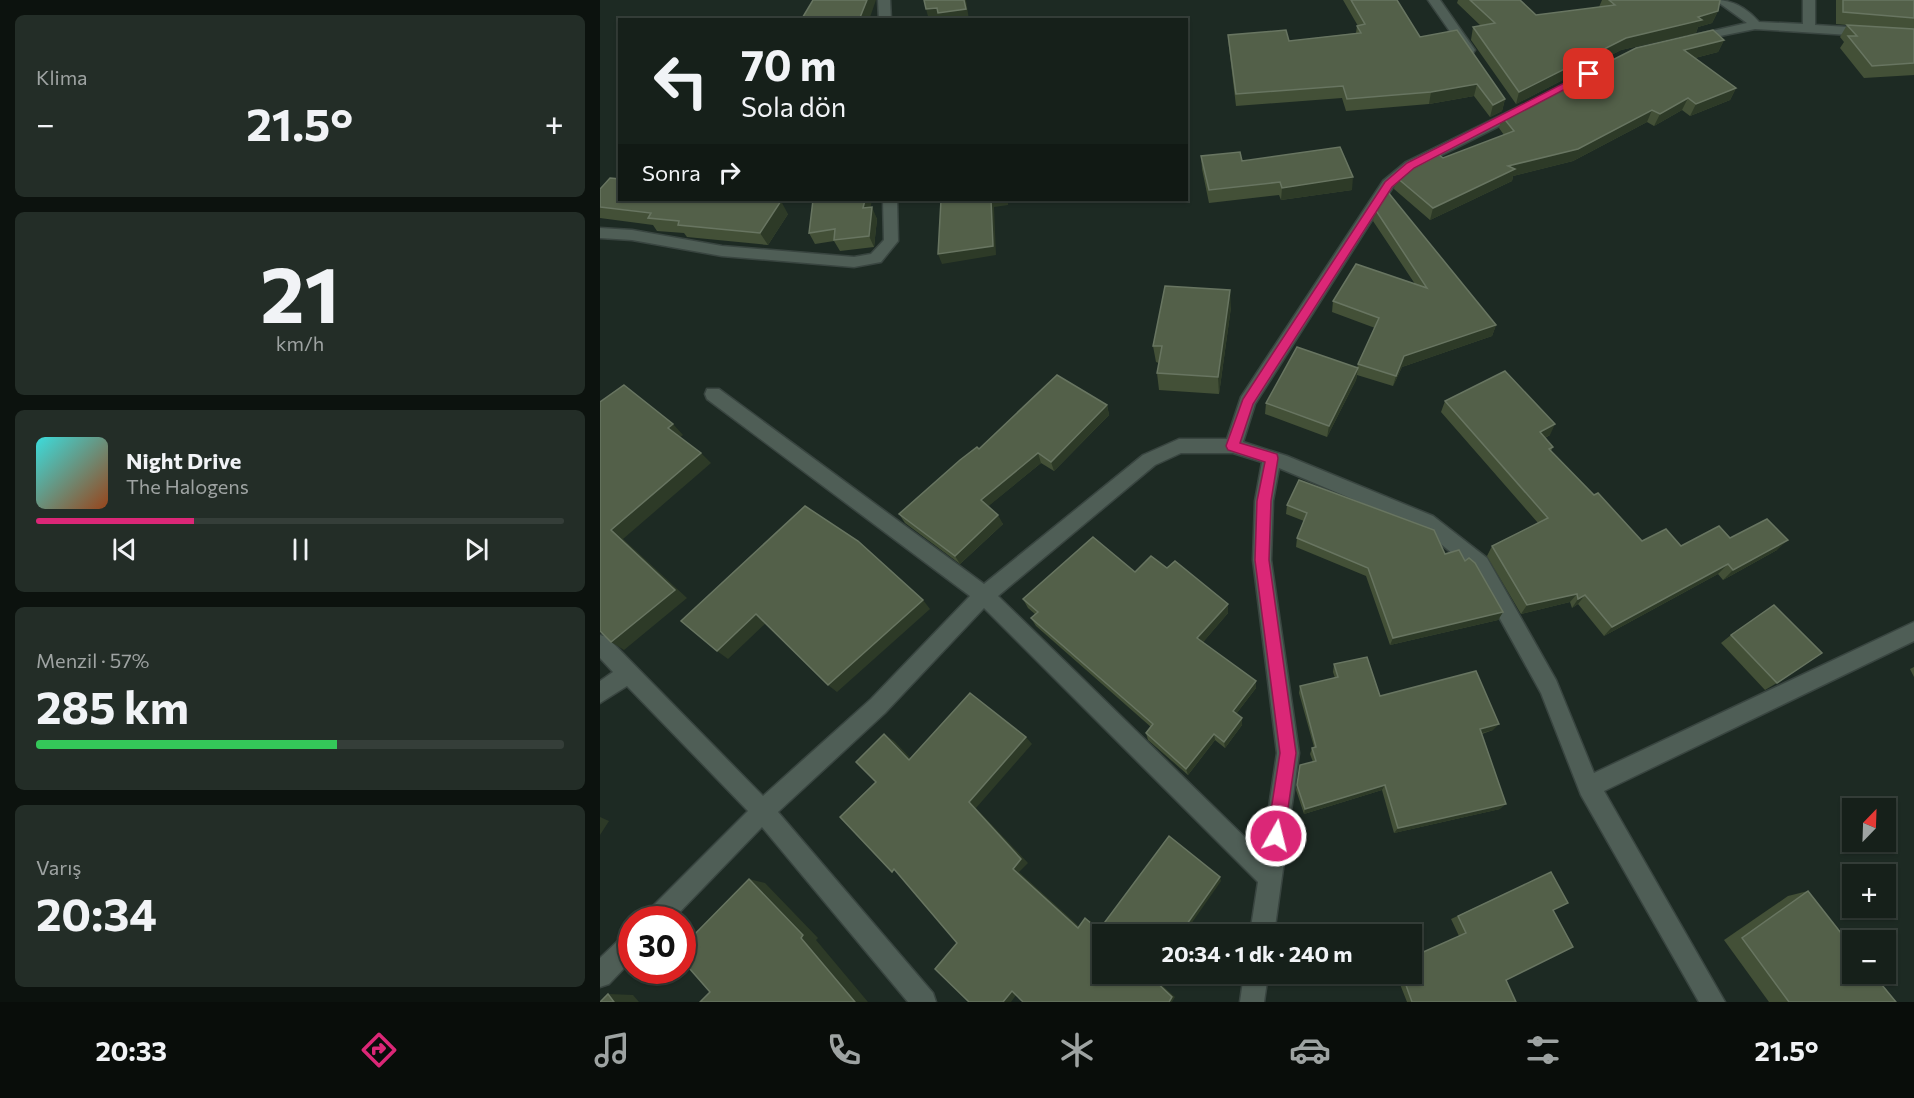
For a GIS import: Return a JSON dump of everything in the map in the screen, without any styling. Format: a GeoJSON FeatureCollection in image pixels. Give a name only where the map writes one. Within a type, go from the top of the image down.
{"type":"FeatureCollection","features":[{"type":"Feature","properties":{"kind":"street"},"geometry":{"type":"LineString","coordinates":[[884,0],[885,18]]}},
{"type":"Feature","properties":{"kind":"street"},"geometry":{"type":"LineString","coordinates":[[1434,0],[1473,57]]}},
{"type":"Feature","properties":{"kind":"street"},"geometry":{"type":"LineString","coordinates":[[1721,0],[1747,15],[1755,25]]}},
{"type":"Feature","properties":{"kind":"street"},"geometry":{"type":"LineString","coordinates":[[1809,0],[1809,29]]}},
{"type":"Feature","properties":{"kind":"street"},"geometry":{"type":"LineString","coordinates":[[1683,42],[1755,25],[1914,35]]}},
{"type":"Feature","properties":{"kind":"street"},"geometry":{"type":"LineString","coordinates":[[1233,446],[1247,402],[1388,184],[1411,165],[1510,109],[1534,103]]}},
{"type":"Feature","properties":{"kind":"street"},"geometry":{"type":"LineString","coordinates":[[600,233],[632,235],[722,251],[854,262],[876,258],[891,241],[890,201]]}},
{"type":"Feature","properties":{"kind":"street"},"geometry":{"type":"LineString","coordinates":[[713,394],[984,595],[1270,878]]}},
{"type":"Feature","properties":{"kind":"street"},"geometry":{"type":"LineString","coordinates":[[669,906],[763,811],[879,706],[984,595],[1149,460],[1179,446],[1233,446],[1272,458],[1427,522],[1480,564],[1549,687],[1589,787],[1713,1002]]}},
{"type":"Feature","properties":{"kind":"street"},"geometry":{"type":"LineString","coordinates":[[1263,924],[1288,753],[1262,560],[1264,501],[1272,458]]}},
{"type":"Feature","properties":{"kind":"street"},"geometry":{"type":"LineString","coordinates":[[1589,787],[1914,631]]}},
{"type":"Feature","properties":{"kind":"street"},"geometry":{"type":"LineString","coordinates":[[600,644],[763,811],[924,1002]]}},
{"type":"Feature","properties":{"kind":"street"},"geometry":{"type":"LineString","coordinates":[[600,693],[628,673]]}},
{"type":"Feature","properties":{"kind":"street"},"geometry":{"type":"LineString","coordinates":[[600,975],[618,957]]}},
{"type":"Feature","properties":{"kind":"street"},"geometry":{"type":"LineString","coordinates":[[1252,1002],[1255,984]]}},
{"type":"Feature","properties":{"kind":"building"},"geometry":{"type":"Polygon","coordinates":[[[813,0],[867,0],[860,18],[802,18],[813,0]]]}},
{"type":"Feature","properties":{"kind":"building"},"geometry":{"type":"Polygon","coordinates":[[[924,0],[964,0],[966,9],[938,13],[937,8],[926,9],[924,0]]]}},
{"type":"Feature","properties":{"kind":"building"},"geometry":{"type":"Polygon","coordinates":[[[1351,0],[1397,0],[1420,37],[1457,30],[1505,99],[1493,105],[1477,84],[1431,92],[1347,99],[1343,86],[1236,94],[1228,35],[1286,30],[1289,41],[1361,33],[1357,26],[1365,24],[1351,0]]]}},
{"type":"Feature","properties":{"kind":"building"},"geometry":{"type":"Polygon","coordinates":[[[1470,0],[1520,0],[1536,15],[1615,5],[1609,0],[1720,0],[1718,11],[1698,17],[1702,20],[1626,38],[1519,92],[1473,27],[1495,23],[1470,0]]]}},
{"type":"Feature","properties":{"kind":"building"},"geometry":{"type":"Polygon","coordinates":[[[1843,0],[1914,0],[1914,18],[1843,12],[1843,0]]]}},
{"type":"Feature","properties":{"kind":"building"},"geometry":{"type":"Polygon","coordinates":[[[1847,25],[1914,29],[1914,63],[1872,66],[1848,36],[1857,36],[1847,25]]]}},
{"type":"Feature","properties":{"kind":"building"},"geometry":{"type":"Polygon","coordinates":[[[1713,30],[1724,40],[1684,50],[1736,88],[1696,104],[1688,98],[1660,114],[1652,110],[1578,149],[1508,166],[1515,169],[1433,208],[1396,177],[1439,155],[1443,158],[1514,131],[1502,116],[1636,48],[1713,30]]]}},
{"type":"Feature","properties":{"kind":"building"},"geometry":{"type":"Polygon","coordinates":[[[1340,147],[1353,177],[1282,188],[1280,182],[1209,190],[1201,156],[1240,152],[1242,161],[1340,147]]]}},
{"type":"Feature","properties":{"kind":"building"},"geometry":{"type":"Polygon","coordinates":[[[610,178],[618,179],[618,201],[781,201],[760,233],[678,225],[679,221],[648,218],[651,213],[600,207],[600,189],[610,178]]]}},
{"type":"Feature","properties":{"kind":"building"},"geometry":{"type":"Polygon","coordinates":[[[1387,191],[1496,325],[1404,356],[1396,376],[1358,364],[1379,318],[1333,301],[1356,264],[1427,288],[1375,209],[1387,191]]]}},
{"type":"Feature","properties":{"kind":"building"},"geometry":{"type":"Polygon","coordinates":[[[813,201],[865,201],[863,208],[872,207],[869,236],[834,240],[835,229],[809,233],[813,201]]]}},
{"type":"Feature","properties":{"kind":"building"},"geometry":{"type":"Polygon","coordinates":[[[941,201],[991,201],[993,246],[938,254],[941,201]]]}},
{"type":"Feature","properties":{"kind":"building"},"geometry":{"type":"Polygon","coordinates":[[[1165,286],[1230,290],[1218,377],[1157,373],[1162,346],[1153,346],[1165,286]]]}},
{"type":"Feature","properties":{"kind":"building"},"geometry":{"type":"Polygon","coordinates":[[[1297,347],[1358,368],[1329,426],[1266,403],[1297,347]]]}},
{"type":"Feature","properties":{"kind":"building"},"geometry":{"type":"Polygon","coordinates":[[[1505,371],[1555,424],[1540,432],[1553,447],[1549,449],[1594,495],[1598,493],[1642,541],[1666,529],[1681,546],[1719,526],[1730,538],[1767,519],[1788,540],[1733,570],[1728,564],[1612,627],[1585,595],[1578,599],[1577,594],[1527,605],[1492,546],[1548,518],[1445,401],[1505,371]]]}},
{"type":"Feature","properties":{"kind":"building"},"geometry":{"type":"Polygon","coordinates":[[[1057,375],[1107,405],[1051,462],[1038,453],[981,500],[998,515],[955,556],[899,514],[960,460],[977,447],[979,449],[1057,375]]]}},
{"type":"Feature","properties":{"kind":"building"},"geometry":{"type":"Polygon","coordinates":[[[624,385],[673,424],[668,428],[701,453],[611,530],[675,590],[611,642],[600,631],[600,402],[624,385]]]}},
{"type":"Feature","properties":{"kind":"building"},"geometry":{"type":"Polygon","coordinates":[[[1299,480],[1434,530],[1445,554],[1459,550],[1465,561],[1469,558],[1475,563],[1503,612],[1393,638],[1368,568],[1297,538],[1307,513],[1287,505],[1299,480]]]}},
{"type":"Feature","properties":{"kind":"building"},"geometry":{"type":"Polygon","coordinates":[[[805,506],[858,541],[923,600],[828,685],[756,614],[717,651],[681,621],[805,506]]]}},
{"type":"Feature","properties":{"kind":"building"},"geometry":{"type":"Polygon","coordinates":[[[1093,537],[1135,572],[1151,556],[1167,568],[1175,561],[1228,604],[1197,638],[1256,681],[1233,711],[1242,718],[1224,742],[1214,734],[1186,769],[1146,733],[1153,724],[1031,618],[1038,612],[1023,599],[1093,537]]]}},
{"type":"Feature","properties":{"kind":"building"},"geometry":{"type":"Polygon","coordinates":[[[1774,605],[1822,653],[1777,683],[1731,635],[1774,605]]]}},
{"type":"Feature","properties":{"kind":"building"},"geometry":{"type":"Polygon","coordinates":[[[1367,657],[1380,696],[1476,671],[1499,724],[1480,729],[1506,804],[1398,828],[1385,785],[1305,809],[1297,785],[1300,765],[1316,761],[1312,748],[1316,747],[1300,686],[1338,677],[1334,664],[1367,657]]]}},
{"type":"Feature","properties":{"kind":"building"},"geometry":{"type":"Polygon","coordinates":[[[970,693],[1026,737],[969,802],[1021,859],[1013,869],[1078,928],[1085,918],[1092,924],[1092,984],[1158,984],[1172,997],[1169,1002],[1023,1002],[1012,991],[1003,1002],[969,1002],[935,969],[957,943],[894,869],[892,872],[840,817],[876,782],[856,762],[884,734],[909,760],[970,693]]]}},
{"type":"Feature","properties":{"kind":"building"},"geometry":{"type":"Polygon","coordinates":[[[1169,836],[1220,877],[1187,924],[1103,924],[1169,836]]]}},
{"type":"Feature","properties":{"kind":"building"},"geometry":{"type":"Polygon","coordinates":[[[1551,872],[1568,903],[1553,910],[1573,947],[1506,980],[1516,1002],[1412,1002],[1406,984],[1422,984],[1422,953],[1466,933],[1458,916],[1551,872]]]}},
{"type":"Feature","properties":{"kind":"building"},"geometry":{"type":"Polygon","coordinates":[[[749,879],[803,935],[801,938],[855,1002],[700,1002],[710,992],[696,976],[696,933],[749,879]]]}},
{"type":"Feature","properties":{"kind":"building"},"geometry":{"type":"Polygon","coordinates":[[[1808,891],[1842,934],[1842,984],[1881,984],[1896,1002],[1789,1002],[1742,938],[1808,891]]]}},
{"type":"Feature","properties":{"kind":"building"},"geometry":{"type":"Polygon","coordinates":[[[608,994],[614,1002],[600,1002],[608,994]]]}},
{"type":"Feature","properties":{"kind":"route"},"geometry":{"type":"LineString","coordinates":[[1276,836],[1288,753],[1262,560],[1264,501],[1272,458],[1233,446],[1247,402],[1388,184],[1411,165],[1589,74]]}}]}
